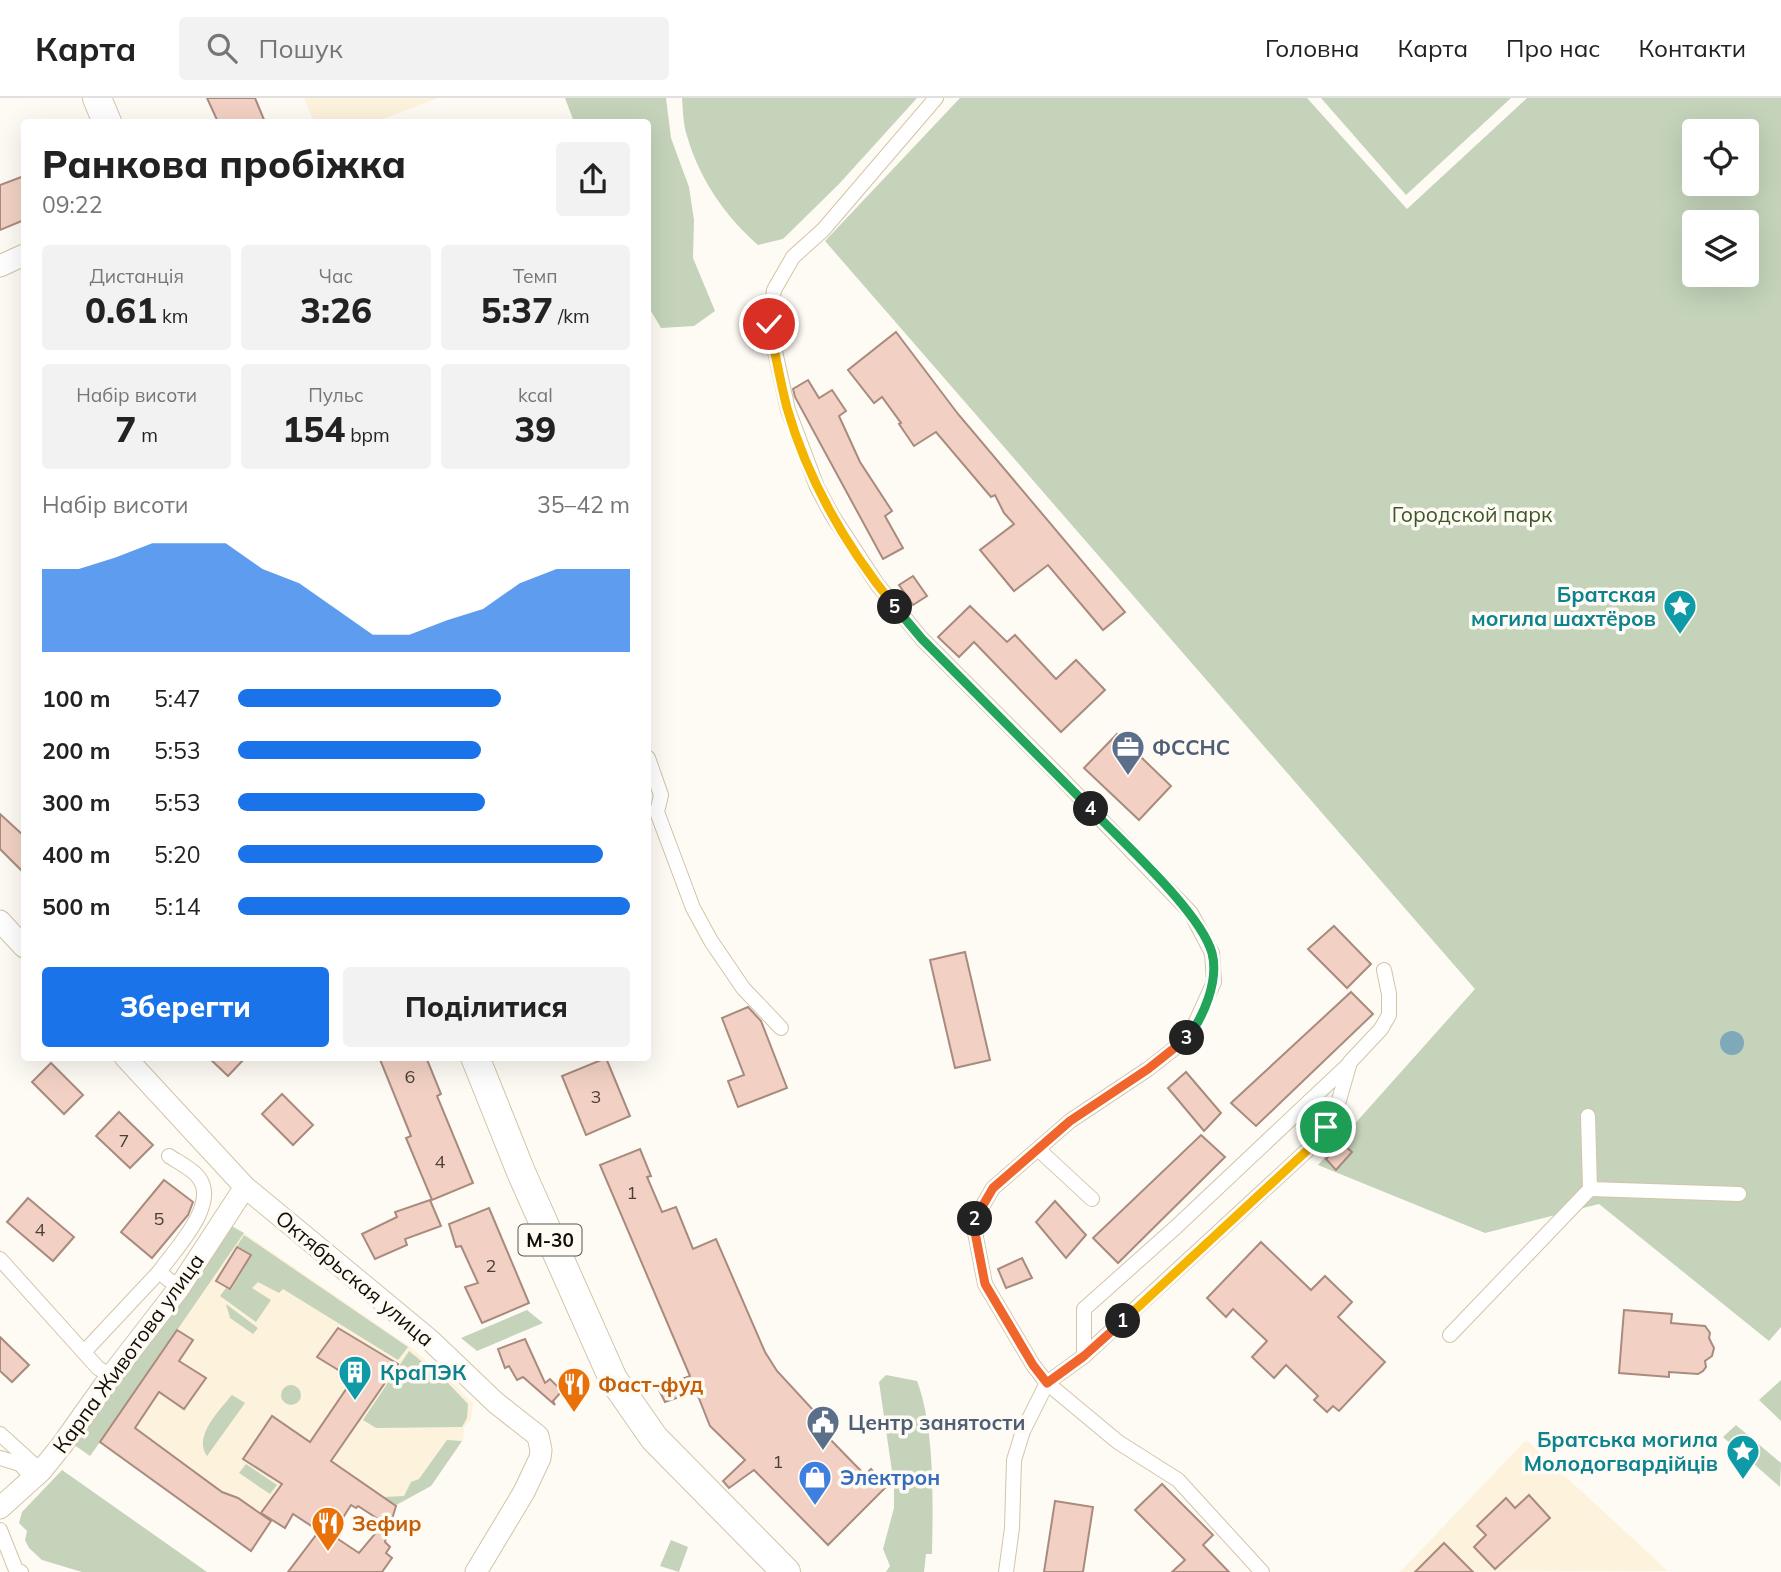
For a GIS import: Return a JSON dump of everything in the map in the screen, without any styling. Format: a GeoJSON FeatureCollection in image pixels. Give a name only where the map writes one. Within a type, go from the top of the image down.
{"type":"FeatureCollection","features":[{"type":"Feature","properties":{"kind":"highway"},"geometry":{"type":"LineString","coordinates":[[97,98],[106,119]]}},
{"type":"Feature","properties":{"kind":"highway","name":"М-30"},"geometry":{"type":"LineString","coordinates":[[477,1061],[521,1172],[613,1379],[639,1417],[685,1471],[786,1572]]}},
{"type":"Feature","properties":{"kind":"main road"},"geometry":{"type":"LineString","coordinates":[[0,266],[21,256]]}},
{"type":"Feature","properties":{"kind":"main road"},"geometry":{"type":"LineString","coordinates":[[0,921],[21,944]]}},
{"type":"Feature","properties":{"kind":"main road","name":"Октябрьская улица"},"geometry":{"type":"LineString","coordinates":[[129,1061],[245,1187],[430,1340],[496,1403],[538,1436],[540,1458],[524,1492],[476,1572]]}},
{"type":"Feature","properties":{"kind":"main road","name":"Карпа Животова улица"},"geometry":{"type":"LineString","coordinates":[[0,1508],[37,1475],[179,1287],[245,1187]]}},
{"type":"Feature","properties":{"kind":"street"},"geometry":{"type":"LineString","coordinates":[[936,98],[823,230],[793,257],[774,290],[769,324],[788,410],[817,486],[832,515],[877,584],[922,639],[1061,778],[1191,914],[1212,953],[1214,982],[1189,1037],[1148,1069],[1070,1121],[993,1188],[973,1222],[985,1284],[1033,1365],[1047,1383],[1118,1442],[1178,1480],[1262,1572]]}},
{"type":"Feature","properties":{"kind":"street"},"geometry":{"type":"LineString","coordinates":[[651,767],[661,795],[657,812],[693,908],[711,941],[743,988],[781,1028]]}},
{"type":"Feature","properties":{"kind":"street"},"geometry":{"type":"LineString","coordinates":[[1084,1356],[1084,1310],[1176,1227],[1350,1062],[1381,1029],[1389,1015],[1390,993],[1384,970]]}},
{"type":"Feature","properties":{"kind":"street"},"geometry":{"type":"LineString","coordinates":[[1006,1572],[1012,1528],[1014,1460],[1023,1431],[1047,1383],[1084,1356],[1314,1144],[1335,1114],[1350,1062]]}},
{"type":"Feature","properties":{"kind":"street"},"geometry":{"type":"LineString","coordinates":[[1450,1335],[1590,1189],[1588,1116]]}},
{"type":"Feature","properties":{"kind":"street"},"geometry":{"type":"LineString","coordinates":[[1039,1150],[1092,1199]]}},
{"type":"Feature","properties":{"kind":"street"},"geometry":{"type":"LineString","coordinates":[[85,1351],[159,1272],[203,1210],[206,1192],[199,1177],[169,1156]]}},
{"type":"Feature","properties":{"kind":"street"},"geometry":{"type":"LineString","coordinates":[[1590,1189],[1739,1194]]}},
{"type":"Feature","properties":{"kind":"street"},"geometry":{"type":"LineString","coordinates":[[0,1259],[98,1368],[111,1376]]}},
{"type":"Feature","properties":{"kind":"street"},"geometry":{"type":"LineString","coordinates":[[159,1272],[179,1287]]}},
{"type":"Feature","properties":{"kind":"street"},"geometry":{"type":"LineString","coordinates":[[0,1433],[37,1475]]}},
{"type":"Feature","properties":{"kind":"street"},"geometry":{"type":"LineString","coordinates":[[0,1458],[20,1464],[37,1475]]}},
{"type":"Feature","properties":{"kind":"street"},"geometry":{"type":"LineString","coordinates":[[0,1530],[18,1571]]}},
{"type":"Feature","properties":{"kind":"shaded area"},"geometry":{"type":"Polygon","coordinates":[[[304,98],[438,98],[383,119],[313,119],[304,98]]]}},
{"type":"Feature","properties":{"kind":"shaded area"},"geometry":{"type":"Polygon","coordinates":[[[244,1233],[409,1346],[473,1403],[471,1419],[464,1428],[463,1440],[431,1486],[396,1506],[330,1462],[285,1528],[271,1521],[251,1551],[100,1442],[244,1233]]]}},
{"type":"Feature","properties":{"kind":"shaded area"},"geometry":{"type":"Polygon","coordinates":[[[1526,1440],[1668,1571],[1400,1572],[1526,1440]]]}},
{"type":"Feature","properties":{"kind":"green space"},"geometry":{"type":"Polygon","coordinates":[[[565,98],[666,98],[671,138],[689,187],[694,220],[693,258],[715,311],[694,326],[661,328],[651,311],[651,119],[573,119],[565,98]]]}},
{"type":"Feature","properties":{"kind":"green space"},"geometry":{"type":"Polygon","coordinates":[[[682,98],[917,98],[839,184],[783,239],[758,245],[724,209],[706,182],[687,136],[682,98]]]}},
{"type":"Feature","properties":{"kind":"green space","name":"Городской парк"},"geometry":{"type":"Polygon","coordinates":[[[960,98],[1307,98],[1407,209],[1527,98],[1781,98],[1781,1327],[1769,1341],[1599,1204],[1485,1233],[1318,1165],[1475,989],[825,241],[960,98]]]}},
{"type":"Feature","properties":{"kind":"green space"},"geometry":{"type":"Polygon","coordinates":[[[1321,98],[1511,98],[1406,195],[1321,98]]]}},
{"type":"Feature","properties":{"kind":"green space"},"geometry":{"type":"Polygon","coordinates":[[[230,1225],[244,1233],[90,1456],[73,1444],[230,1225]]]}},
{"type":"Feature","properties":{"kind":"green space"},"geometry":{"type":"Polygon","coordinates":[[[244,1235],[408,1347],[398,1360],[283,1289],[279,1293],[258,1282],[252,1288],[271,1300],[256,1322],[220,1296],[226,1288],[231,1290],[252,1255],[237,1246],[244,1235]]]}},
{"type":"Feature","properties":{"kind":"green space"},"geometry":{"type":"Polygon","coordinates":[[[226,1304],[258,1328],[253,1334],[230,1318],[226,1304]]]}},
{"type":"Feature","properties":{"kind":"green space"},"geometry":{"type":"Polygon","coordinates":[[[527,1310],[543,1323],[477,1351],[461,1338],[527,1310]]]}},
{"type":"Feature","properties":{"kind":"green space"},"geometry":{"type":"Polygon","coordinates":[[[409,1351],[448,1383],[468,1404],[467,1418],[462,1427],[376,1428],[363,1420],[409,1351]]]}},
{"type":"Feature","properties":{"kind":"green space"},"geometry":{"type":"Polygon","coordinates":[[[886,1375],[917,1381],[923,1400],[930,1443],[933,1512],[932,1554],[926,1554],[924,1572],[886,1572],[890,1566],[883,1549],[894,1508],[894,1485],[879,1382],[886,1375]]]}},
{"type":"Feature","properties":{"kind":"green space"},"geometry":{"type":"Polygon","coordinates":[[[1781,1380],[1781,1421],[1759,1400],[1781,1380]]]}},
{"type":"Feature","properties":{"kind":"green space"},"geometry":{"type":"Polygon","coordinates":[[[291,1385],[298,1388],[301,1395],[298,1402],[291,1405],[284,1402],[281,1395],[284,1388],[291,1385]]]}},
{"type":"Feature","properties":{"kind":"green space"},"geometry":{"type":"Polygon","coordinates":[[[232,1395],[245,1403],[207,1456],[203,1440],[205,1432],[232,1395]]]}},
{"type":"Feature","properties":{"kind":"green space"},"geometry":{"type":"Polygon","coordinates":[[[1736,1425],[1781,1463],[1780,1487],[1723,1437],[1736,1425]]]}},
{"type":"Feature","properties":{"kind":"green space"},"geometry":{"type":"Polygon","coordinates":[[[447,1440],[462,1441],[431,1486],[396,1505],[384,1497],[404,1496],[411,1482],[419,1479],[447,1440]]]}},
{"type":"Feature","properties":{"kind":"green space"},"geometry":{"type":"Polygon","coordinates":[[[246,1464],[277,1485],[270,1494],[239,1473],[246,1464]]]}},
{"type":"Feature","properties":{"kind":"green space"},"geometry":{"type":"Polygon","coordinates":[[[62,1470],[207,1572],[82,1572],[42,1560],[29,1548],[25,1540],[27,1531],[19,1523],[22,1512],[62,1470]]]}},
{"type":"Feature","properties":{"kind":"green space"},"geometry":{"type":"Polygon","coordinates":[[[671,1540],[688,1547],[679,1572],[660,1566],[671,1540]]]}},
{"type":"Feature","properties":{"kind":"water"},"geometry":{"type":"Polygon","coordinates":[[[1732,1031],[1740,1035],[1744,1043],[1740,1051],[1732,1055],[1724,1051],[1720,1043],[1724,1035],[1732,1031]]]}},
{"type":"Feature","properties":{"kind":"building"},"geometry":{"type":"Polygon","coordinates":[[[207,98],[255,98],[264,119],[217,119],[207,98]]]}},
{"type":"Feature","properties":{"kind":"building"},"geometry":{"type":"Polygon","coordinates":[[[21,177],[21,221],[0,230],[0,185],[21,177]]]}},
{"type":"Feature","properties":{"kind":"building"},"geometry":{"type":"Polygon","coordinates":[[[896,332],[958,414],[1125,612],[1103,630],[1048,565],[1014,591],[980,550],[1014,524],[1004,513],[995,495],[991,497],[936,432],[914,446],[882,397],[874,403],[848,370],[896,332]]]}},
{"type":"Feature","properties":{"kind":"building"},"geometry":{"type":"Polygon","coordinates":[[[808,380],[819,398],[832,390],[846,411],[839,416],[860,462],[892,511],[885,516],[903,548],[883,559],[795,397],[793,389],[808,380]]]}},
{"type":"Feature","properties":{"kind":"building"},"geometry":{"type":"Polygon","coordinates":[[[913,576],[927,596],[913,605],[899,585],[913,576]]]}},
{"type":"Feature","properties":{"kind":"building"},"geometry":{"type":"Polygon","coordinates":[[[970,606],[1007,642],[1015,635],[1056,679],[1076,660],[1105,690],[1061,732],[974,642],[959,657],[938,637],[970,606]]]}},
{"type":"Feature","properties":{"kind":"building","name":"ФССНС"},"geometry":{"type":"Polygon","coordinates":[[[1117,734],[1171,786],[1139,820],[1084,768],[1117,734]]]}},
{"type":"Feature","properties":{"kind":"building"},"geometry":{"type":"Polygon","coordinates":[[[0,814],[21,833],[21,870],[0,849],[0,814]]]}},
{"type":"Feature","properties":{"kind":"building"},"geometry":{"type":"Polygon","coordinates":[[[1334,926],[1371,964],[1347,988],[1308,949],[1334,926]]]}},
{"type":"Feature","properties":{"kind":"building"},"geometry":{"type":"Polygon","coordinates":[[[965,952],[990,1060],[955,1068],[930,960],[965,952]]]}},
{"type":"Feature","properties":{"kind":"building"},"geometry":{"type":"Polygon","coordinates":[[[1351,992],[1373,1014],[1256,1126],[1231,1103],[1351,992]]]}},
{"type":"Feature","properties":{"kind":"building"},"geometry":{"type":"Polygon","coordinates":[[[748,1007],[761,1021],[787,1088],[738,1107],[728,1081],[744,1075],[722,1018],[748,1007]]]}},
{"type":"Feature","properties":{"kind":"building"},"geometry":{"type":"Polygon","coordinates":[[[212,1061],[242,1061],[228,1076],[212,1061]]]}},
{"type":"Feature","properties":{"kind":"building"},"geometry":{"type":"Polygon","coordinates":[[[381,1061],[428,1061],[441,1094],[437,1096],[473,1183],[432,1200],[406,1138],[411,1136],[381,1061]]]}},
{"type":"Feature","properties":{"kind":"building"},"geometry":{"type":"Polygon","coordinates":[[[599,1061],[607,1061],[630,1116],[586,1135],[562,1076],[599,1061]]]}},
{"type":"Feature","properties":{"kind":"building"},"geometry":{"type":"Polygon","coordinates":[[[51,1063],[83,1095],[64,1114],[32,1082],[51,1063]]]}},
{"type":"Feature","properties":{"kind":"building"},"geometry":{"type":"Polygon","coordinates":[[[1186,1072],[1221,1113],[1204,1131],[1168,1088],[1186,1072]]]}},
{"type":"Feature","properties":{"kind":"building"},"geometry":{"type":"Polygon","coordinates":[[[282,1094],[313,1125],[293,1145],[262,1114],[282,1094]]]}},
{"type":"Feature","properties":{"kind":"building"},"geometry":{"type":"Polygon","coordinates":[[[119,1112],[153,1145],[130,1168],[96,1136],[119,1112]]]}},
{"type":"Feature","properties":{"kind":"building"},"geometry":{"type":"Polygon","coordinates":[[[1201,1135],[1225,1157],[1118,1263],[1093,1238],[1201,1135]]]}},
{"type":"Feature","properties":{"kind":"building"},"geometry":{"type":"Polygon","coordinates":[[[1340,1142],[1352,1152],[1336,1170],[1326,1159],[1340,1142]]]}},
{"type":"Feature","properties":{"kind":"building"},"geometry":{"type":"Polygon","coordinates":[[[640,1149],[651,1176],[647,1177],[662,1212],[676,1207],[693,1249],[716,1239],[765,1352],[777,1371],[826,1424],[821,1430],[865,1475],[871,1469],[887,1486],[828,1545],[754,1470],[729,1488],[723,1481],[745,1460],[710,1426],[696,1391],[665,1402],[658,1388],[690,1376],[600,1165],[640,1149]]]}},
{"type":"Feature","properties":{"kind":"building"},"geometry":{"type":"Polygon","coordinates":[[[164,1180],[193,1202],[188,1215],[152,1258],[121,1232],[164,1180]]]}},
{"type":"Feature","properties":{"kind":"building"},"geometry":{"type":"Polygon","coordinates":[[[28,1198],[74,1237],[53,1261],[7,1222],[28,1198]]]}},
{"type":"Feature","properties":{"kind":"building"},"geometry":{"type":"Polygon","coordinates":[[[430,1200],[441,1226],[405,1239],[407,1245],[375,1259],[362,1234],[397,1217],[395,1212],[430,1200]]]}},
{"type":"Feature","properties":{"kind":"building"},"geometry":{"type":"Polygon","coordinates":[[[1055,1201],[1086,1235],[1066,1258],[1036,1222],[1055,1201]]]}},
{"type":"Feature","properties":{"kind":"building"},"geometry":{"type":"Polygon","coordinates":[[[489,1208],[529,1303],[482,1323],[465,1287],[478,1283],[461,1246],[456,1247],[449,1224],[489,1208]]]}},
{"type":"Feature","properties":{"kind":"building"},"geometry":{"type":"Polygon","coordinates":[[[1261,1242],[1311,1290],[1325,1276],[1352,1302],[1338,1317],[1385,1362],[1339,1411],[1333,1406],[1327,1412],[1314,1400],[1318,1396],[1286,1365],[1274,1378],[1252,1357],[1267,1341],[1233,1309],[1226,1317],[1207,1298],[1261,1242]]]}},
{"type":"Feature","properties":{"kind":"building"},"geometry":{"type":"Polygon","coordinates":[[[237,1247],[251,1255],[230,1289],[216,1281],[237,1247]]]}},
{"type":"Feature","properties":{"kind":"building"},"geometry":{"type":"Polygon","coordinates":[[[1022,1258],[1032,1278],[1006,1288],[998,1269],[1022,1258]]]}},
{"type":"Feature","properties":{"kind":"building"},"geometry":{"type":"Polygon","coordinates":[[[1624,1310],[1672,1314],[1671,1323],[1705,1326],[1714,1348],[1712,1356],[1705,1361],[1706,1367],[1698,1374],[1669,1372],[1669,1377],[1619,1373],[1624,1310]]]}},
{"type":"Feature","properties":{"kind":"building"},"geometry":{"type":"Polygon","coordinates":[[[338,1328],[398,1364],[331,1461],[396,1506],[385,1542],[390,1547],[386,1553],[392,1558],[382,1572],[288,1572],[319,1531],[293,1514],[285,1528],[261,1513],[282,1484],[243,1459],[272,1416],[310,1442],[353,1379],[317,1357],[338,1328]],[[351,1505],[332,1535],[359,1553],[384,1523],[358,1506],[356,1508],[351,1505]]]}},
{"type":"Feature","properties":{"kind":"building"},"geometry":{"type":"Polygon","coordinates":[[[177,1330],[193,1340],[179,1361],[206,1378],[184,1409],[159,1392],[135,1428],[222,1492],[238,1498],[271,1521],[251,1551],[100,1442],[177,1330]]]}},
{"type":"Feature","properties":{"kind":"building"},"geometry":{"type":"Polygon","coordinates":[[[0,1337],[29,1365],[12,1382],[0,1371],[0,1337]]]}},
{"type":"Feature","properties":{"kind":"building"},"geometry":{"type":"Polygon","coordinates":[[[525,1339],[545,1383],[550,1379],[562,1391],[553,1401],[555,1405],[523,1377],[517,1380],[509,1366],[505,1368],[498,1349],[525,1339]]]}},
{"type":"Feature","properties":{"kind":"building"},"geometry":{"type":"Polygon","coordinates":[[[1162,1484],[1213,1535],[1203,1545],[1229,1572],[1172,1572],[1185,1560],[1135,1510],[1162,1484]]]}},
{"type":"Feature","properties":{"kind":"building"},"geometry":{"type":"Polygon","coordinates":[[[1529,1495],[1550,1518],[1495,1569],[1474,1547],[1486,1535],[1477,1526],[1506,1498],[1515,1508],[1529,1495]]]}},
{"type":"Feature","properties":{"kind":"building"},"geometry":{"type":"Polygon","coordinates":[[[1055,1501],[1093,1507],[1083,1572],[1044,1572],[1055,1501]]]}},
{"type":"Feature","properties":{"kind":"building"},"geometry":{"type":"Polygon","coordinates":[[[1444,1543],[1473,1572],[1415,1572],[1444,1543]]]}},
{"type":"Feature","properties":{"kind":"place","name":"Братская могила шахтёров"},"geometry":{"type":"Point","coordinates":[1680,636]}},
{"type":"Feature","properties":{"kind":"place","name":"ФССНС"},"geometry":{"type":"Point","coordinates":[1128,777]}},
{"type":"Feature","properties":{"kind":"place","name":"КраПЭК"},"geometry":{"type":"Point","coordinates":[355,1402]}},
{"type":"Feature","properties":{"kind":"place","name":"Фаст-фуд"},"geometry":{"type":"Point","coordinates":[574,1414]}},
{"type":"Feature","properties":{"kind":"place","name":"Центр занятости"},"geometry":{"type":"Point","coordinates":[823,1452]}},
{"type":"Feature","properties":{"kind":"place","name":"Братська могила Молодогвардійців"},"geometry":{"type":"Point","coordinates":[1743,1481]}},
{"type":"Feature","properties":{"kind":"place","name":"Электрон"},"geometry":{"type":"Point","coordinates":[815,1507]}},
{"type":"Feature","properties":{"kind":"place","name":"Зефир"},"geometry":{"type":"Point","coordinates":[328,1553]}},
{"type":"Feature","properties":{"kind":"route"},"geometry":{"type":"LineString","coordinates":[[769,324],[788,410],[817,486],[832,515],[877,584],[922,639],[1061,778],[1191,914],[1212,953],[1214,982],[1189,1037],[1148,1069],[1070,1121],[993,1188],[973,1222],[985,1284],[1033,1365],[1047,1383],[1084,1356],[1314,1144],[1326,1127]]}}]}
